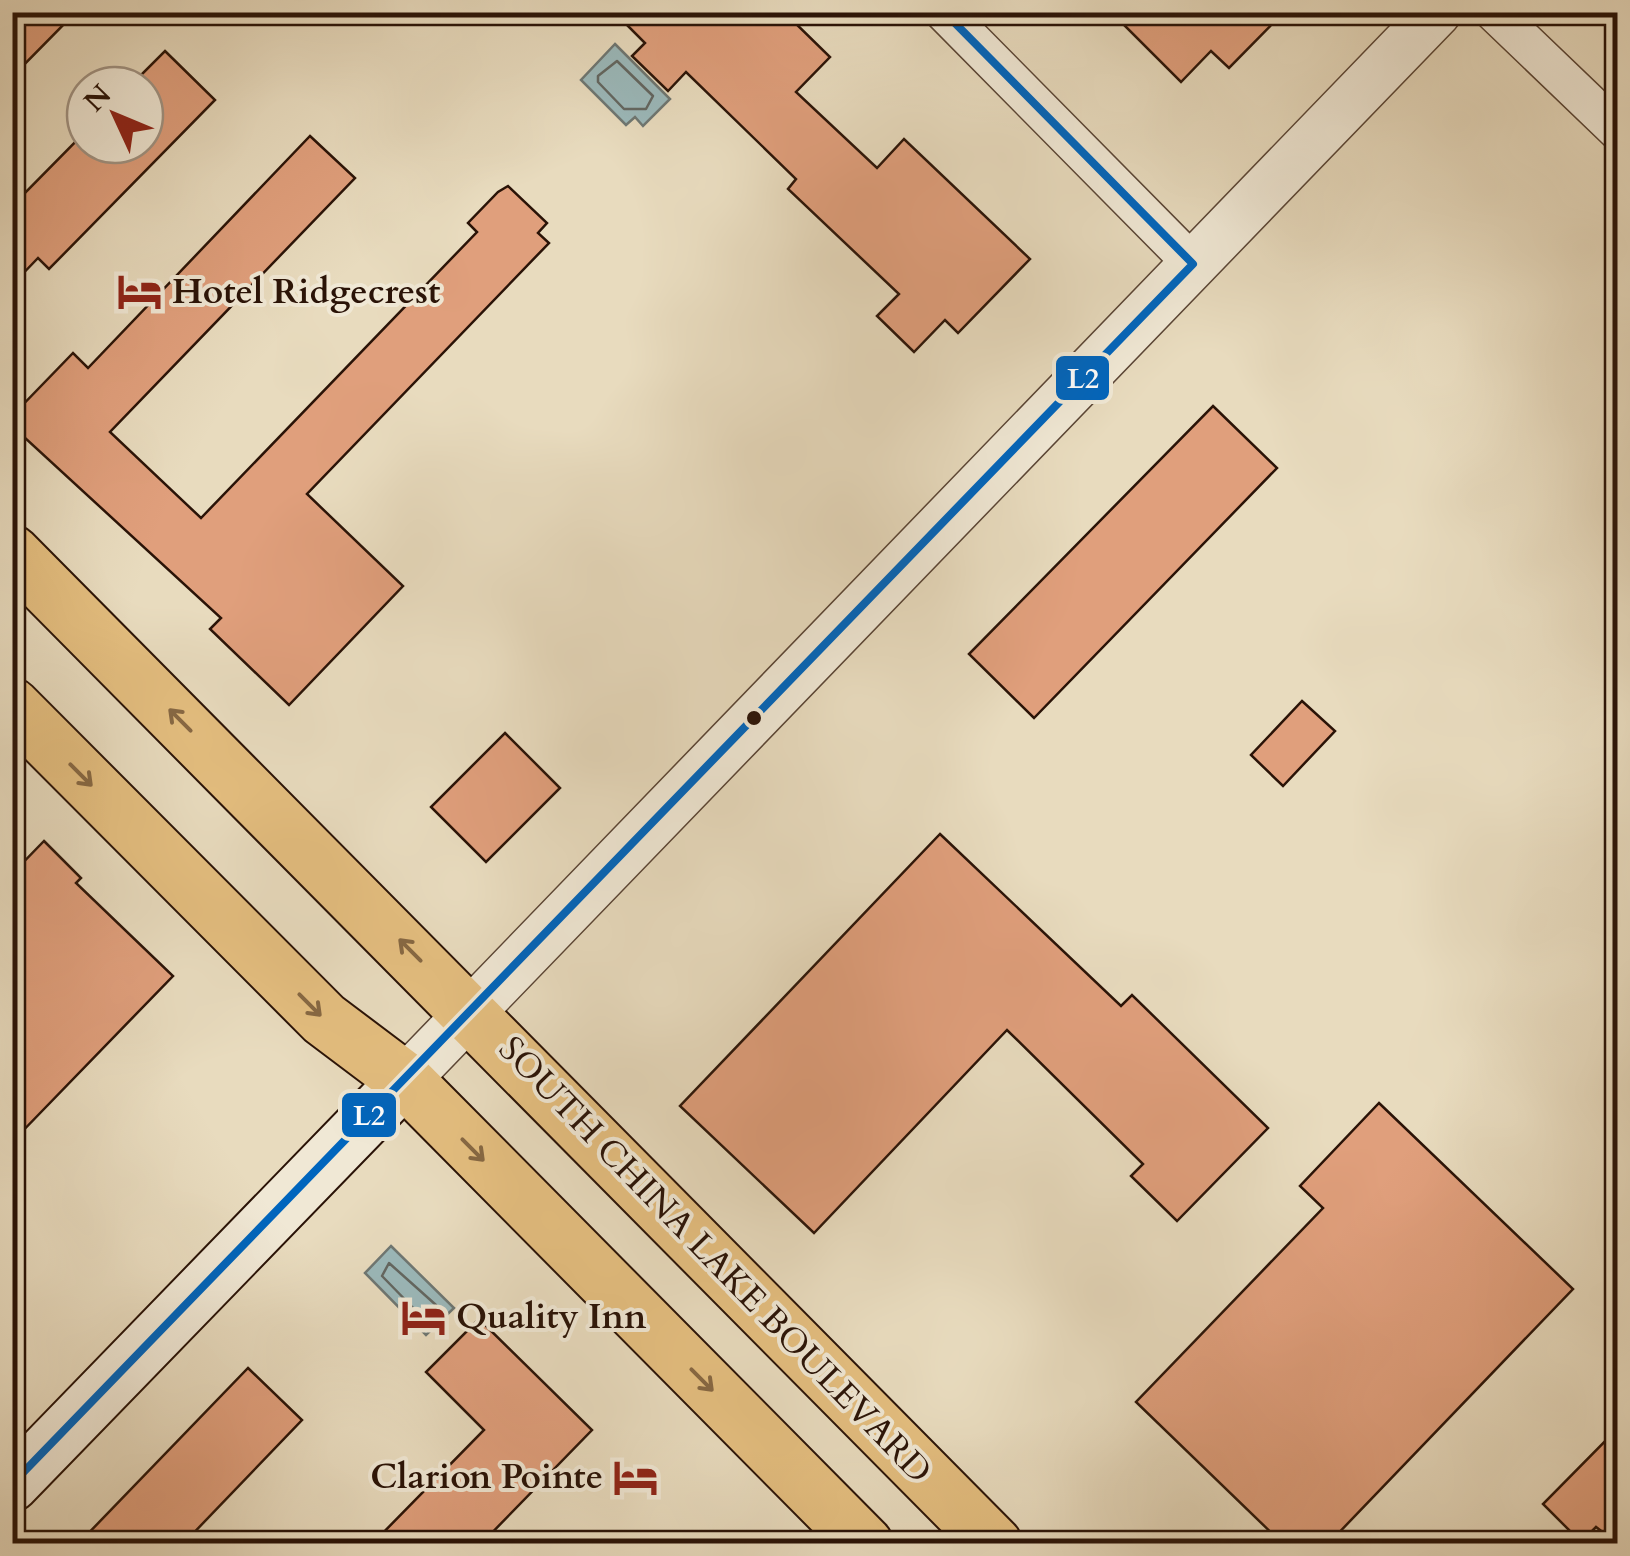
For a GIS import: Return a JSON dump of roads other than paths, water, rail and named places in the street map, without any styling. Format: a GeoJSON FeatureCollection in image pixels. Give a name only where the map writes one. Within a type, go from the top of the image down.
{"type":"FeatureCollection","features":[{"type":"Feature","properties":{"kind":"main road","name":"SOUTH CHINA LAKE BOULEVARD"},"geometry":{"type":"LineString","coordinates":[[12,553],[994,1544]]}},
{"type":"Feature","properties":{"kind":"main road"},"geometry":{"type":"LineString","coordinates":[[12,706],[324,1019],[405,1080],[865,1544]]}},
{"type":"Feature","properties":{"kind":"main road"},"geometry":{"type":"LineString","coordinates":[[12,1485],[405,1080]]}},
{"type":"Feature","properties":{"kind":"street"},"geometry":{"type":"LineString","coordinates":[[944,12],[1193,264]]}},
{"type":"Feature","properties":{"kind":"street"},"geometry":{"type":"LineString","coordinates":[[405,1080],[1437,12]]}},
{"type":"Feature","properties":{"kind":"street"},"geometry":{"type":"LineString","coordinates":[[1494,12],[1618,131]]}},
{"type":"Feature","properties":{"kind":"water"},"geometry":{"type":"Polygon","coordinates":[[[615,44],[670,99],[643,126],[635,117],[626,125],[581,80],[615,44]]]}},
{"type":"Feature","properties":{"kind":"water"},"geometry":{"type":"Polygon","coordinates":[[[391,1246],[454,1308],[426,1335],[365,1273],[391,1246]]]}},
{"type":"Feature","properties":{"kind":"place","name":"Hotel Ridgecrest"},"geometry":{"type":"Point","coordinates":[139,292]}},
{"type":"Feature","properties":{"kind":"place","name":"Quality Inn"},"geometry":{"type":"Point","coordinates":[423,1317]}},
{"type":"Feature","properties":{"kind":"place","name":"Clarion Pointe"},"geometry":{"type":"Point","coordinates":[636,1477]}}]}
